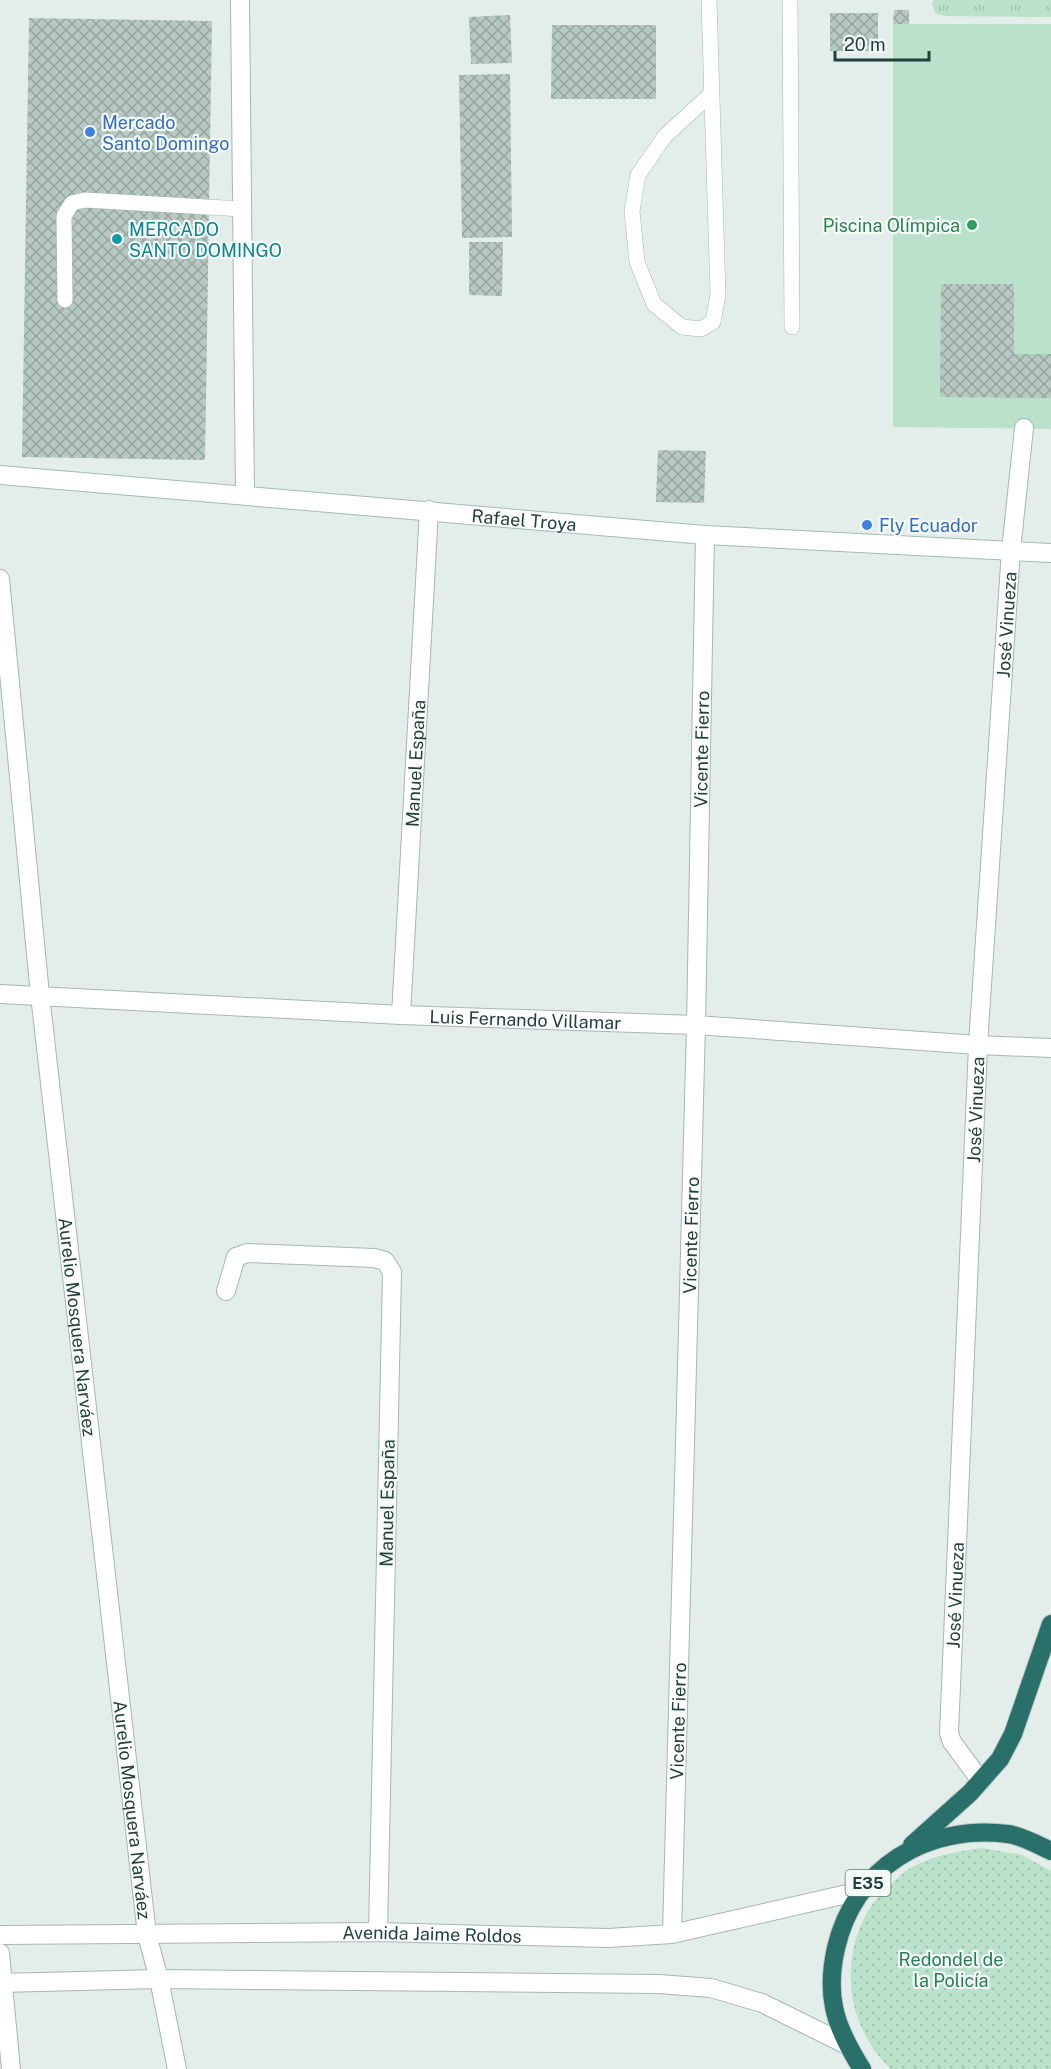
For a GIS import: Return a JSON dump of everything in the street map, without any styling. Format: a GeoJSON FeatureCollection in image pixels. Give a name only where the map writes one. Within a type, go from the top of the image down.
{"type":"FeatureCollection","features":[{"type":"Feature","properties":{"kind":"highway","name":"E35"},"geometry":{"type":"LineString","coordinates":[[862,2069],[847,2045],[833,2007],[832,1966],[841,1927],[860,1891],[881,1869],[905,1851],[970,1793],[1000,1759],[1013,1734],[1051,1624]]}},
{"type":"Feature","properties":{"kind":"highway","name":"E35"},"geometry":{"type":"LineString","coordinates":[[905,1851],[956,1833],[1010,1834],[1051,1851]]}},
{"type":"Feature","properties":{"kind":"street"},"geometry":{"type":"LineString","coordinates":[[240,0],[245,495]]}},
{"type":"Feature","properties":{"kind":"street","name":"José Vinueza"},"geometry":{"type":"LineString","coordinates":[[981,1781],[952,1742],[949,1733],[978,1045],[1011,550],[1024,428]]}},
{"type":"Feature","properties":{"kind":"street","name":"Rafael Troya"},"geometry":{"type":"LineString","coordinates":[[0,475],[705,535],[1051,553]]}},
{"type":"Feature","properties":{"kind":"street","name":"Manuel España"},"geometry":{"type":"LineString","coordinates":[[401,1015],[429,510]]}},
{"type":"Feature","properties":{"kind":"street","name":"Vicente Fierro"},"geometry":{"type":"LineString","coordinates":[[672,1934],[696,1025],[705,535]]}},
{"type":"Feature","properties":{"kind":"street","name":"Aurelio Mosquera Narváez"},"geometry":{"type":"LineString","coordinates":[[0,579],[40,995],[147,1935],[159,1979],[177,2069]]}},
{"type":"Feature","properties":{"kind":"street","name":"Luis Fernando Villamar"},"geometry":{"type":"LineString","coordinates":[[0,994],[401,1015],[696,1025],[1051,1048]]}},
{"type":"Feature","properties":{"kind":"street","name":"Manuel España"},"geometry":{"type":"LineString","coordinates":[[225,1291],[236,1257],[247,1253],[374,1258],[385,1261],[392,1272],[378,1932]]}},
{"type":"Feature","properties":{"kind":"street","name":"Avenida Jaime Roldos"},"geometry":{"type":"LineString","coordinates":[[0,1935],[378,1932],[608,1938],[672,1934],[860,1891]]}},
{"type":"Feature","properties":{"kind":"street"},"geometry":{"type":"LineString","coordinates":[[0,1953],[11,2069]]}},
{"type":"Feature","properties":{"kind":"street"},"geometry":{"type":"LineString","coordinates":[[2,1983],[159,1979],[659,1984],[711,1988],[762,2003],[847,2045]]}},
{"type":"Feature","properties":{"kind":"lane"},"geometry":{"type":"LineString","coordinates":[[710,0],[718,295],[713,322],[701,329],[682,327],[654,304],[637,262],[632,211],[638,175],[665,136],[712,93]]}},
{"type":"Feature","properties":{"kind":"lane"},"geometry":{"type":"LineString","coordinates":[[790,0],[792,327]]}},
{"type":"Feature","properties":{"kind":"lane"},"geometry":{"type":"LineString","coordinates":[[65,300],[64,216],[72,203],[85,200],[242,209]]}},
{"type":"Feature","properties":{"kind":"green space"},"geometry":{"type":"Polygon","coordinates":[[[934,0],[1051,0],[1051,17],[945,16],[935,13],[932,3],[934,0]]]}},
{"type":"Feature","properties":{"kind":"green space","name":"Piscina Olímpica"},"geometry":{"type":"Polygon","coordinates":[[[893,24],[1051,24],[1051,429],[893,427],[893,24]]]}},
{"type":"Feature","properties":{"kind":"green space","name":"Redondel de la Policía"},"geometry":{"type":"Polygon","coordinates":[[[982,1848],[1022,1855],[1051,1871],[1051,2069],[891,2069],[876,2052],[864,2032],[851,1989],[851,1966],[862,1922],[877,1898],[901,1874],[912,1867],[941,1856],[982,1848]]]}},
{"type":"Feature","properties":{"kind":"building"},"geometry":{"type":"Polygon","coordinates":[[[894,10],[909,10],[909,24],[893,24],[894,10]]]}},
{"type":"Feature","properties":{"kind":"building"},"geometry":{"type":"Polygon","coordinates":[[[830,13],[878,13],[878,51],[830,51],[830,13]]]}},
{"type":"Feature","properties":{"kind":"building"},"geometry":{"type":"Polygon","coordinates":[[[510,15],[512,63],[471,64],[469,17],[510,15]]]}},
{"type":"Feature","properties":{"kind":"building","name":"MERCADO SANTO DOMINGO"},"geometry":{"type":"Polygon","coordinates":[[[29,18],[212,21],[205,460],[22,457],[29,18]]]}},
{"type":"Feature","properties":{"kind":"building"},"geometry":{"type":"Polygon","coordinates":[[[552,25],[656,25],[656,99],[551,99],[552,25]]]}},
{"type":"Feature","properties":{"kind":"building"},"geometry":{"type":"Polygon","coordinates":[[[510,74],[512,237],[462,238],[459,75],[510,74]]]}},
{"type":"Feature","properties":{"kind":"building"},"geometry":{"type":"Polygon","coordinates":[[[469,242],[503,242],[502,296],[469,295],[469,242]]]}},
{"type":"Feature","properties":{"kind":"building"},"geometry":{"type":"Polygon","coordinates":[[[941,284],[1014,284],[1014,354],[1051,354],[1051,398],[940,397],[941,284]]]}},
{"type":"Feature","properties":{"kind":"building"},"geometry":{"type":"Polygon","coordinates":[[[658,450],[706,451],[704,503],[656,502],[658,450]]]}},
{"type":"Feature","properties":{"kind":"place","name":"Mercado Santo Domingo"},"geometry":{"type":"Point","coordinates":[90,132]}},
{"type":"Feature","properties":{"kind":"place","name":"Piscina Olímpica"},"geometry":{"type":"Point","coordinates":[972,225]}},
{"type":"Feature","properties":{"kind":"place","name":"MERCADO SANTO DOMINGO"},"geometry":{"type":"Point","coordinates":[117,239]}},
{"type":"Feature","properties":{"kind":"place","name":"Fly Ecuador"},"geometry":{"type":"Point","coordinates":[867,525]}}]}
